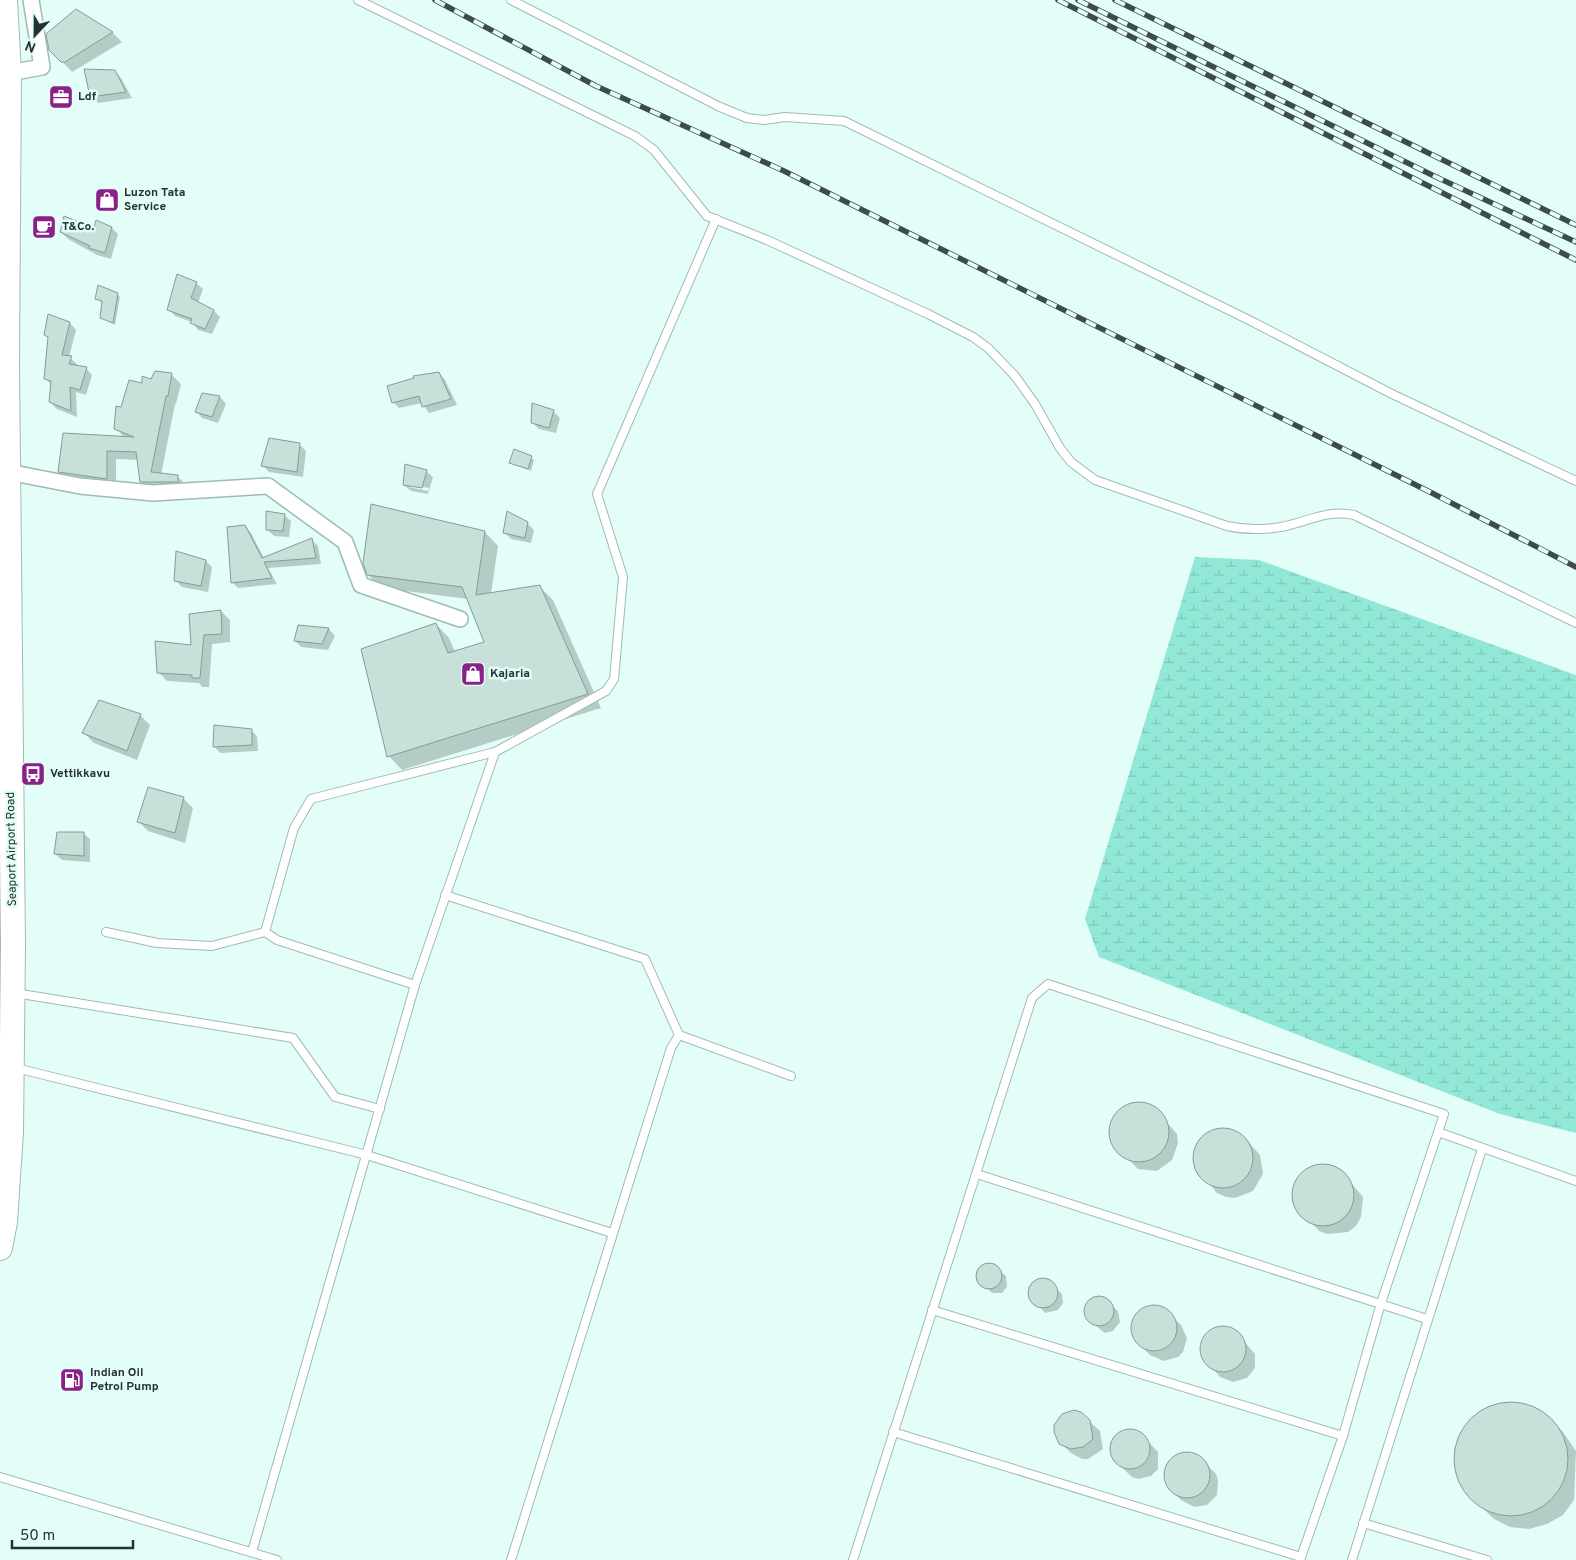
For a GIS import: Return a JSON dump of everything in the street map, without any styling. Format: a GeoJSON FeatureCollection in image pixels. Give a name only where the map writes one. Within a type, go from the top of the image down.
{"type":"FeatureCollection","features":[{"type":"Feature","properties":{"kind":"main road","name":"Seaport Airport Road"},"geometry":{"type":"LineString","coordinates":[[0,1248],[11,1132],[12,993],[6,825],[8,472],[5,0]]}},
{"type":"Feature","properties":{"kind":"street"},"geometry":{"type":"LineString","coordinates":[[4,73],[42,67],[31,0]]}},
{"type":"Feature","properties":{"kind":"street"},"geometry":{"type":"LineString","coordinates":[[8,472],[80,486],[153,493],[268,486],[345,542],[361,585],[460,619]]}},
{"type":"Feature","properties":{"kind":"lane"},"geometry":{"type":"LineString","coordinates":[[358,0],[635,136],[654,150],[707,216],[767,240],[928,314],[973,337],[1001,360],[1015,376],[1035,404],[1060,448],[1080,470],[1095,480],[1227,526],[1246,530],[1283,526],[1342,512],[1354,515],[1576,623]]}},
{"type":"Feature","properties":{"kind":"lane"},"geometry":{"type":"LineString","coordinates":[[511,0],[720,107],[747,118],[844,121],[1251,321],[1392,394],[1576,481]]}},
{"type":"Feature","properties":{"kind":"lane"},"geometry":{"type":"LineString","coordinates":[[265,932],[294,828],[311,799],[495,752],[606,691],[614,679],[624,577],[596,494],[716,219]]}},
{"type":"Feature","properties":{"kind":"lane"},"geometry":{"type":"LineString","coordinates":[[252,1552],[415,985],[495,752]]}},
{"type":"Feature","properties":{"kind":"lane"},"geometry":{"type":"LineString","coordinates":[[445,895],[645,959],[679,1035],[791,1076]]}},
{"type":"Feature","properties":{"kind":"lane"},"geometry":{"type":"LineString","coordinates":[[106,932],[157,944],[212,946],[265,932],[278,940],[415,985]]}},
{"type":"Feature","properties":{"kind":"lane"},"geometry":{"type":"LineString","coordinates":[[853,1560],[893,1432],[932,1310],[977,1174],[1032,998],[1048,984],[1444,1114],[1381,1303],[1342,1436],[1300,1558],[893,1432]]}},
{"type":"Feature","properties":{"kind":"lane"},"geometry":{"type":"LineString","coordinates":[[12,993],[293,1038],[335,1097],[380,1109]]}},
{"type":"Feature","properties":{"kind":"lane"},"geometry":{"type":"LineString","coordinates":[[511,1560],[671,1048],[679,1035]]}},
{"type":"Feature","properties":{"kind":"lane"},"geometry":{"type":"LineString","coordinates":[[11,1067],[367,1155],[612,1233]]}},
{"type":"Feature","properties":{"kind":"lane"},"geometry":{"type":"LineString","coordinates":[[1438,1132],[1576,1180]]}},
{"type":"Feature","properties":{"kind":"lane"},"geometry":{"type":"LineString","coordinates":[[1352,1560],[1482,1148]]}},
{"type":"Feature","properties":{"kind":"lane"},"geometry":{"type":"LineString","coordinates":[[977,1174],[1427,1319]]}},
{"type":"Feature","properties":{"kind":"lane"},"geometry":{"type":"LineString","coordinates":[[932,1310],[1342,1436]]}},
{"type":"Feature","properties":{"kind":"lane"},"geometry":{"type":"LineString","coordinates":[[0,1477],[277,1560]]}},
{"type":"Feature","properties":{"kind":"lane"},"geometry":{"type":"LineString","coordinates":[[1363,1523],[1487,1560]]}},
{"type":"Feature","properties":{"kind":"green space"},"geometry":{"type":"Polygon","coordinates":[[[1195,557],[1259,560],[1576,675],[1576,1133],[1500,1114],[1099,957],[1085,919],[1195,557]]]}},
{"type":"Feature","properties":{"kind":"building"},"geometry":{"type":"Polygon","coordinates":[[[76,9],[113,32],[65,62],[61,62],[49,50],[46,34],[76,9]]]}},
{"type":"Feature","properties":{"kind":"building"},"geometry":{"type":"Polygon","coordinates":[[[84,69],[115,70],[126,92],[90,97],[84,69]]]}},
{"type":"Feature","properties":{"kind":"building"},"geometry":{"type":"Polygon","coordinates":[[[64,216],[94,228],[96,220],[112,227],[105,253],[89,248],[90,246],[60,232],[64,216]]]}},
{"type":"Feature","properties":{"kind":"building"},"geometry":{"type":"Polygon","coordinates":[[[177,274],[197,282],[191,298],[214,310],[205,329],[190,323],[192,319],[167,310],[177,274]]]}},
{"type":"Feature","properties":{"kind":"building"},"geometry":{"type":"Polygon","coordinates":[[[98,285],[118,293],[113,323],[100,318],[102,301],[95,299],[98,285]]]}},
{"type":"Feature","properties":{"kind":"building"},"geometry":{"type":"Polygon","coordinates":[[[48,314],[70,322],[62,355],[72,356],[69,364],[87,367],[80,390],[70,387],[71,411],[49,402],[51,381],[44,379],[48,337],[44,335],[48,314]]]}},
{"type":"Feature","properties":{"kind":"building"},"geometry":{"type":"Polygon","coordinates":[[[155,371],[172,373],[151,472],[178,475],[178,482],[140,482],[136,452],[107,451],[107,479],[58,472],[63,433],[134,437],[114,429],[116,406],[121,407],[129,380],[142,383],[142,376],[151,379],[155,371]]]}},
{"type":"Feature","properties":{"kind":"building"},"geometry":{"type":"Polygon","coordinates":[[[439,372],[451,399],[422,407],[419,396],[392,403],[387,386],[414,378],[413,376],[439,372]]]}},
{"type":"Feature","properties":{"kind":"building"},"geometry":{"type":"Polygon","coordinates":[[[202,393],[220,396],[212,417],[195,412],[202,393]]]}},
{"type":"Feature","properties":{"kind":"building"},"geometry":{"type":"Polygon","coordinates":[[[532,403],[554,410],[549,428],[531,423],[532,403]]]}},
{"type":"Feature","properties":{"kind":"building"},"geometry":{"type":"Polygon","coordinates":[[[269,438],[300,443],[297,472],[261,466],[269,438]]]}},
{"type":"Feature","properties":{"kind":"building"},"geometry":{"type":"Polygon","coordinates":[[[514,449],[532,456],[528,469],[509,463],[514,449]]]}},
{"type":"Feature","properties":{"kind":"building"},"geometry":{"type":"Polygon","coordinates":[[[405,464],[427,470],[422,488],[403,485],[405,464]]]}},
{"type":"Feature","properties":{"kind":"building","name":"Kajaria"},"geometry":{"type":"Polygon","coordinates":[[[371,504],[485,531],[476,595],[540,585],[588,694],[387,757],[361,649],[436,623],[448,653],[484,642],[462,587],[367,575],[363,563],[371,504]]]}},
{"type":"Feature","properties":{"kind":"building"},"geometry":{"type":"Polygon","coordinates":[[[266,511],[285,514],[283,531],[266,530],[266,511]]]}},
{"type":"Feature","properties":{"kind":"building"},"geometry":{"type":"Polygon","coordinates":[[[507,511],[528,522],[525,538],[503,533],[507,511]]]}},
{"type":"Feature","properties":{"kind":"building"},"geometry":{"type":"Polygon","coordinates":[[[245,525],[262,558],[312,538],[316,558],[264,562],[272,578],[231,583],[227,527],[245,525]]]}},
{"type":"Feature","properties":{"kind":"building"},"geometry":{"type":"Polygon","coordinates":[[[176,551],[206,560],[201,586],[174,581],[176,551]]]}},
{"type":"Feature","properties":{"kind":"building"},"geometry":{"type":"Polygon","coordinates":[[[221,610],[222,634],[204,635],[200,678],[192,678],[192,675],[157,673],[155,641],[191,645],[189,614],[221,610]]]}},
{"type":"Feature","properties":{"kind":"building"},"geometry":{"type":"Polygon","coordinates":[[[298,625],[329,628],[322,644],[294,641],[298,625]]]}},
{"type":"Feature","properties":{"kind":"building"},"geometry":{"type":"Polygon","coordinates":[[[99,700],[141,714],[127,751],[82,733],[99,700]]]}},
{"type":"Feature","properties":{"kind":"building"},"geometry":{"type":"Polygon","coordinates":[[[214,725],[252,729],[252,745],[213,747],[214,725]]]}},
{"type":"Feature","properties":{"kind":"building"},"geometry":{"type":"Polygon","coordinates":[[[148,787],[184,797],[175,833],[137,822],[148,787]]]}},
{"type":"Feature","properties":{"kind":"building"},"geometry":{"type":"Polygon","coordinates":[[[57,832],[84,832],[84,856],[54,854],[57,832]]]}},
{"type":"Feature","properties":{"kind":"building"},"geometry":{"type":"Polygon","coordinates":[[[1139,1102],[1155,1107],[1160,1111],[1164,1116],[1169,1132],[1164,1148],[1160,1153],[1155,1157],[1139,1162],[1123,1157],[1118,1153],[1114,1148],[1109,1132],[1114,1116],[1118,1111],[1123,1107],[1139,1102]]]}},
{"type":"Feature","properties":{"kind":"building"},"geometry":{"type":"Polygon","coordinates":[[[1217,1128],[1229,1128],[1240,1133],[1248,1141],[1253,1152],[1251,1170],[1240,1183],[1229,1188],[1217,1188],[1206,1183],[1198,1175],[1193,1164],[1193,1152],[1198,1141],[1206,1133],[1217,1128]]]}},
{"type":"Feature","properties":{"kind":"building"},"geometry":{"type":"Polygon","coordinates":[[[1323,1164],[1335,1166],[1345,1173],[1352,1183],[1354,1195],[1352,1207],[1345,1217],[1335,1224],[1323,1226],[1311,1224],[1301,1217],[1294,1207],[1292,1195],[1294,1183],[1301,1173],[1311,1166],[1323,1164]]]}},
{"type":"Feature","properties":{"kind":"building"},"geometry":{"type":"Polygon","coordinates":[[[989,1263],[998,1267],[1002,1276],[998,1285],[989,1289],[980,1285],[976,1276],[980,1267],[989,1263]]]}},
{"type":"Feature","properties":{"kind":"building"},"geometry":{"type":"Polygon","coordinates":[[[1043,1278],[1049,1279],[1057,1287],[1057,1299],[1049,1307],[1043,1308],[1037,1307],[1029,1299],[1028,1293],[1029,1287],[1037,1279],[1043,1278]]]}},
{"type":"Feature","properties":{"kind":"building"},"geometry":{"type":"Polygon","coordinates":[[[1099,1296],[1110,1300],[1114,1311],[1110,1322],[1099,1326],[1088,1322],[1084,1311],[1088,1300],[1099,1296]]]}},
{"type":"Feature","properties":{"kind":"building"},"geometry":{"type":"Polygon","coordinates":[[[1154,1305],[1167,1309],[1173,1315],[1177,1328],[1173,1341],[1167,1347],[1154,1351],[1141,1347],[1135,1341],[1131,1328],[1135,1315],[1141,1309],[1154,1305]]]}},
{"type":"Feature","properties":{"kind":"building"},"geometry":{"type":"Polygon","coordinates":[[[1228,1326],[1240,1332],[1245,1340],[1245,1358],[1240,1366],[1232,1371],[1218,1372],[1206,1366],[1201,1358],[1200,1344],[1206,1332],[1214,1327],[1228,1326]]]}},
{"type":"Feature","properties":{"kind":"building"},"geometry":{"type":"Polygon","coordinates":[[[1511,1402],[1533,1407],[1551,1419],[1563,1437],[1568,1459],[1563,1481],[1551,1499],[1533,1511],[1511,1516],[1489,1511],[1471,1499],[1459,1481],[1454,1459],[1459,1437],[1471,1419],[1489,1407],[1511,1402]]]}},
{"type":"Feature","properties":{"kind":"building"},"geometry":{"type":"Polygon","coordinates":[[[1074,1410],[1081,1412],[1090,1420],[1093,1439],[1083,1447],[1071,1449],[1059,1444],[1054,1432],[1054,1425],[1062,1414],[1074,1410]]]}},
{"type":"Feature","properties":{"kind":"building"},"geometry":{"type":"Polygon","coordinates":[[[1134,1429],[1141,1432],[1147,1438],[1150,1449],[1149,1457],[1141,1466],[1134,1469],[1126,1469],[1119,1466],[1111,1457],[1110,1445],[1113,1438],[1122,1430],[1134,1429]]]}},
{"type":"Feature","properties":{"kind":"building"},"geometry":{"type":"Polygon","coordinates":[[[1187,1452],[1200,1456],[1206,1462],[1210,1475],[1206,1488],[1200,1494],[1187,1498],[1174,1494],[1168,1488],[1164,1475],[1168,1462],[1174,1456],[1187,1452]]]}},
{"type":"Feature","properties":{"kind":"railway"},"geometry":{"type":"LineString","coordinates":[[435,0],[596,86],[784,171],[1432,493],[1576,567]]}},
{"type":"Feature","properties":{"kind":"railway"},"geometry":{"type":"LineString","coordinates":[[1058,0],[1576,260]]}},
{"type":"Feature","properties":{"kind":"railway"},"geometry":{"type":"LineString","coordinates":[[1078,0],[1434,176],[1576,242]]}},
{"type":"Feature","properties":{"kind":"railway"},"geometry":{"type":"LineString","coordinates":[[1115,0],[1576,225]]}},
{"type":"Feature","properties":{"kind":"place","name":"Ldf"},"geometry":{"type":"Point","coordinates":[61,97]}},
{"type":"Feature","properties":{"kind":"place","name":"Luzon Tata Service"},"geometry":{"type":"Point","coordinates":[107,200]}},
{"type":"Feature","properties":{"kind":"place","name":"T&Co."},"geometry":{"type":"Point","coordinates":[44,227]}},
{"type":"Feature","properties":{"kind":"place","name":"Kajaria"},"geometry":{"type":"Point","coordinates":[473,674]}},
{"type":"Feature","properties":{"kind":"place","name":"Vettikkavu"},"geometry":{"type":"Point","coordinates":[33,774]}},
{"type":"Feature","properties":{"kind":"place","name":"Indian Oil Petrol Pump"},"geometry":{"type":"Point","coordinates":[72,1380]}}]}
